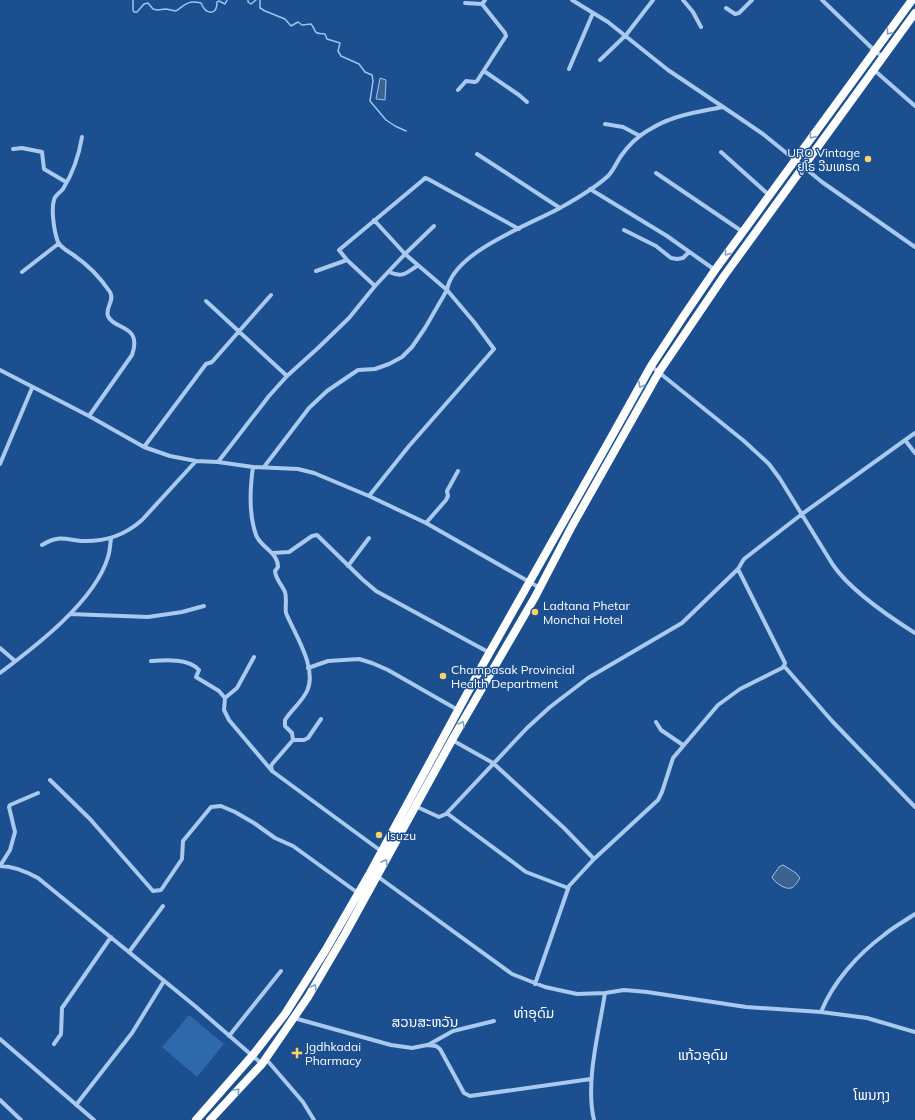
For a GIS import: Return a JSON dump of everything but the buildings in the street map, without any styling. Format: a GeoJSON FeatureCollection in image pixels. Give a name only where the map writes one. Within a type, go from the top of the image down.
{"type":"FeatureCollection","features":[{"type":"Feature","properties":{"kind":"highway"},"geometry":{"type":"LineString","coordinates":[[196,1120],[252,1056],[289,1008],[325,951],[358,893],[373,875],[381,851],[458,710],[651,366],[704,285],[912,0]]}},
{"type":"Feature","properties":{"kind":"highway"},"geometry":{"type":"LineString","coordinates":[[210,1120],[264,1062],[294,1018],[345,934],[373,875],[416,807],[452,740],[540,588],[572,526],[659,372],[712,292],[915,14]]}},
{"type":"Feature","properties":{"kind":"highway"},"geometry":{"type":"LineString","coordinates":[[704,285],[712,292]]}},
{"type":"Feature","properties":{"kind":"street"},"geometry":{"type":"LineString","coordinates":[[482,4],[486,0]]}},
{"type":"Feature","properties":{"kind":"street"},"geometry":{"type":"LineString","coordinates":[[572,0],[579,2],[608,22],[668,70],[763,134],[803,168],[915,247]]}},
{"type":"Feature","properties":{"kind":"street"},"geometry":{"type":"LineString","coordinates":[[600,60],[626,35],[653,0]]}},
{"type":"Feature","properties":{"kind":"street"},"geometry":{"type":"LineString","coordinates":[[683,0],[693,12],[701,27]]}},
{"type":"Feature","properties":{"kind":"street"},"geometry":{"type":"LineString","coordinates":[[726,8],[735,14],[739,13],[752,0]]}},
{"type":"Feature","properties":{"kind":"street"},"geometry":{"type":"LineString","coordinates":[[822,0],[883,57]]}},
{"type":"Feature","properties":{"kind":"street"},"geometry":{"type":"LineString","coordinates":[[458,90],[466,81],[477,81],[506,36],[482,4],[465,3]]}},
{"type":"Feature","properties":{"kind":"street"},"geometry":{"type":"LineString","coordinates":[[569,69],[593,13]]}},
{"type":"Feature","properties":{"kind":"street"},"geometry":{"type":"LineString","coordinates":[[874,70],[915,106]]}},
{"type":"Feature","properties":{"kind":"street"},"geometry":{"type":"LineString","coordinates":[[484,71],[527,102]]}},
{"type":"Feature","properties":{"kind":"street"},"geometry":{"type":"LineString","coordinates":[[264,467],[309,408],[327,391],[358,370],[375,369],[402,357],[425,328],[447,290],[452,276],[476,253],[491,242],[560,208],[608,177],[630,144],[640,136],[668,120],[722,107]]}},
{"type":"Feature","properties":{"kind":"street"},"geometry":{"type":"LineString","coordinates":[[605,124],[623,127],[640,136]]}},
{"type":"Feature","properties":{"kind":"street"},"geometry":{"type":"LineString","coordinates":[[82,137],[79,154],[63,190],[56,196],[53,202],[53,216],[58,244],[84,261],[111,294],[112,300],[108,311],[108,316],[131,333],[135,346],[132,355],[89,416]]}},
{"type":"Feature","properties":{"kind":"street"},"geometry":{"type":"LineString","coordinates":[[12,149],[22,148],[42,152],[44,169],[66,182]]}},
{"type":"Feature","properties":{"kind":"street"},"geometry":{"type":"LineString","coordinates":[[721,152],[769,195]]}},
{"type":"Feature","properties":{"kind":"street"},"geometry":{"type":"LineString","coordinates":[[477,154],[560,208]]}},
{"type":"Feature","properties":{"kind":"street"},"geometry":{"type":"LineString","coordinates":[[656,173],[743,232]]}},
{"type":"Feature","properties":{"kind":"street"},"geometry":{"type":"LineString","coordinates":[[375,286],[347,260],[339,250],[425,178],[518,229]]}},
{"type":"Feature","properties":{"kind":"street"},"geometry":{"type":"LineString","coordinates":[[590,189],[667,236],[715,270]]}},
{"type":"Feature","properties":{"kind":"street"},"geometry":{"type":"LineString","coordinates":[[369,496],[409,446],[494,349],[447,290],[405,254],[374,220]]}},
{"type":"Feature","properties":{"kind":"street"},"geometry":{"type":"LineString","coordinates":[[218,462],[269,396],[287,376],[348,318],[375,286],[434,226]]}},
{"type":"Feature","properties":{"kind":"street"},"geometry":{"type":"LineString","coordinates":[[624,230],[656,246],[671,258],[677,260],[683,258],[689,252]]}},
{"type":"Feature","properties":{"kind":"street"},"geometry":{"type":"LineString","coordinates":[[22,272],[58,244]]}},
{"type":"Feature","properties":{"kind":"street"},"geometry":{"type":"LineString","coordinates":[[316,271],[347,260]]}},
{"type":"Feature","properties":{"kind":"street"},"geometry":{"type":"LineString","coordinates":[[389,272],[397,276],[405,275],[418,266]]}},
{"type":"Feature","properties":{"kind":"street"},"geometry":{"type":"LineString","coordinates":[[144,447],[206,364],[212,362],[271,295]]}},
{"type":"Feature","properties":{"kind":"street"},"geometry":{"type":"LineString","coordinates":[[206,301],[287,376]]}},
{"type":"Feature","properties":{"kind":"street"},"geometry":{"type":"LineString","coordinates":[[651,366],[744,441],[769,464],[842,578],[871,602],[915,633]]}},
{"type":"Feature","properties":{"kind":"street"},"geometry":{"type":"LineString","coordinates":[[0,370],[32,388],[89,416],[144,447],[170,456],[254,467],[298,469],[314,473],[369,496],[426,523],[540,588]]}},
{"type":"Feature","properties":{"kind":"street"},"geometry":{"type":"LineString","coordinates":[[0,464],[32,388]]}},
{"type":"Feature","properties":{"kind":"street"},"geometry":{"type":"LineString","coordinates":[[408,802],[439,817],[446,814],[527,728],[565,695],[599,671],[682,622],[738,569],[744,559],[802,514],[915,433]]}},
{"type":"Feature","properties":{"kind":"street"},"geometry":{"type":"LineString","coordinates":[[905,440],[915,453]]}},
{"type":"Feature","properties":{"kind":"street"},"geometry":{"type":"LineString","coordinates":[[42,545],[50,540],[58,538],[82,541],[111,539],[122,534],[142,520],[196,460]]}},
{"type":"Feature","properties":{"kind":"street"},"geometry":{"type":"LineString","coordinates":[[254,467],[250,486],[252,513],[256,536],[262,545],[272,553],[278,562],[275,576],[285,592],[286,599],[284,605],[286,613],[307,657],[309,681],[307,690],[285,720],[285,726],[292,733],[293,740]]}},
{"type":"Feature","properties":{"kind":"street"},"geometry":{"type":"LineString","coordinates":[[426,523],[446,500],[448,496],[447,491],[458,472]]}},
{"type":"Feature","properties":{"kind":"street"},"geometry":{"type":"LineString","coordinates":[[272,553],[289,552],[312,536],[317,535],[376,591],[490,653]]}},
{"type":"Feature","properties":{"kind":"street"},"geometry":{"type":"LineString","coordinates":[[348,566],[369,538]]}},
{"type":"Feature","properties":{"kind":"street"},"geometry":{"type":"LineString","coordinates":[[0,673],[16,662],[79,605],[101,573],[108,557],[111,539]]}},
{"type":"Feature","properties":{"kind":"street"},"geometry":{"type":"LineString","coordinates":[[738,569],[785,663],[784,666],[832,721],[915,807]]}},
{"type":"Feature","properties":{"kind":"street"},"geometry":{"type":"LineString","coordinates":[[70,614],[148,617],[182,612],[204,606]]}},
{"type":"Feature","properties":{"kind":"street"},"geometry":{"type":"LineString","coordinates":[[0,648],[16,662]]}},
{"type":"Feature","properties":{"kind":"street"},"geometry":{"type":"LineString","coordinates":[[225,698],[237,688],[254,657]]}},
{"type":"Feature","properties":{"kind":"street"},"geometry":{"type":"LineString","coordinates":[[308,668],[328,662],[346,659],[359,659],[388,670],[458,710]]}},
{"type":"Feature","properties":{"kind":"street"},"geometry":{"type":"LineString","coordinates":[[151,661],[165,660],[189,663],[199,670],[196,676],[219,691],[225,698],[224,710],[229,720],[272,771],[381,851]]}},
{"type":"Feature","properties":{"kind":"street"},"geometry":{"type":"LineString","coordinates":[[535,984],[568,888],[594,860],[658,800],[673,758],[718,705],[740,689],[784,666]]}},
{"type":"Feature","properties":{"kind":"street"},"geometry":{"type":"LineString","coordinates":[[272,771],[273,763],[293,740],[304,740],[308,738],[320,719]]}},
{"type":"Feature","properties":{"kind":"street"},"geometry":{"type":"LineString","coordinates":[[656,722],[661,730],[683,745]]}},
{"type":"Feature","properties":{"kind":"street"},"geometry":{"type":"LineString","coordinates":[[452,740],[492,764],[564,828],[594,860]]}},
{"type":"Feature","properties":{"kind":"street"},"geometry":{"type":"LineString","coordinates":[[50,780],[90,819],[153,891],[160,890],[182,859],[183,841],[211,806],[221,806],[254,823],[275,838],[293,846],[358,893]]}},
{"type":"Feature","properties":{"kind":"street"},"geometry":{"type":"LineString","coordinates":[[38,793],[10,805],[15,832],[10,850],[0,866],[16,869],[38,878],[111,937],[252,1056],[264,1062],[303,1102],[314,1120]]}},
{"type":"Feature","properties":{"kind":"street"},"geometry":{"type":"LineString","coordinates":[[446,814],[526,872],[568,888]]}},
{"type":"Feature","properties":{"kind":"street"},"geometry":{"type":"LineString","coordinates":[[373,875],[509,972],[535,984],[562,992],[577,994],[605,993],[624,990],[647,992],[746,1007],[821,1012],[868,1018],[915,1032]]}},
{"type":"Feature","properties":{"kind":"street"},"geometry":{"type":"LineString","coordinates":[[129,952],[164,906]]}},
{"type":"Feature","properties":{"kind":"street"},"geometry":{"type":"LineString","coordinates":[[821,1012],[830,994],[851,966],[867,949],[884,935],[915,914]]}},
{"type":"Feature","properties":{"kind":"street"},"geometry":{"type":"LineString","coordinates":[[54,1044],[60,1034],[60,1013],[62,1008],[111,937]]}},
{"type":"Feature","properties":{"kind":"street"},"geometry":{"type":"LineString","coordinates":[[229,1036],[281,971]]}},
{"type":"Feature","properties":{"kind":"street"},"geometry":{"type":"LineString","coordinates":[[76,1104],[132,1033],[164,981]]}},
{"type":"Feature","properties":{"kind":"street"},"geometry":{"type":"LineString","coordinates":[[594,1120],[592,1111],[591,1079],[605,993]]}},
{"type":"Feature","properties":{"kind":"street"},"geometry":{"type":"LineString","coordinates":[[294,1018],[391,1045],[416,1048],[427,1045],[453,1030],[494,1021]]}},
{"type":"Feature","properties":{"kind":"street"},"geometry":{"type":"LineString","coordinates":[[0,1039],[94,1120]]}},
{"type":"Feature","properties":{"kind":"street"},"geometry":{"type":"LineString","coordinates":[[427,1045],[440,1048],[464,1093],[470,1096],[591,1079]]}},
{"type":"Feature","properties":{"kind":"street"},"geometry":{"type":"LineString","coordinates":[[0,1100],[21,1120]]}},
{"type":"Feature","properties":{"kind":"shaded area"},"geometry":{"type":"Polygon","coordinates":[[[380,78],[386,80],[385,100],[376,99],[380,78]]]}},
{"type":"Feature","properties":{"kind":"shaded area"},"geometry":{"type":"Polygon","coordinates":[[[783,865],[796,873],[800,878],[791,888],[786,888],[780,885],[772,877],[779,867],[783,865]]]}},
{"type":"Feature","properties":{"kind":"shaded area"},"geometry":{"type":"Polygon","coordinates":[[[189,1015],[224,1044],[197,1077],[162,1047],[189,1015]]]}},
{"type":"Feature","properties":{"kind":"waterway"},"geometry":{"type":"LineString","coordinates":[[133,0],[134,12],[137,12],[144,4],[148,3],[153,9],[176,11],[187,3],[193,2],[201,3],[208,12],[213,12],[217,7],[217,2],[219,1],[225,4],[227,0]]}},
{"type":"Feature","properties":{"kind":"waterway"},"geometry":{"type":"LineString","coordinates":[[248,0],[251,4],[256,0]]}},
{"type":"Feature","properties":{"kind":"waterway"},"geometry":{"type":"LineString","coordinates":[[260,0],[260,8],[285,19],[291,26],[298,22],[302,25],[311,24],[316,33],[325,34],[327,39],[340,43],[338,51],[341,56],[359,64],[365,72],[372,75],[373,81],[370,101],[386,120],[406,131]]}},
{"type":"Feature","properties":{"kind":"place","name":"URO Vintage ຢູໂຣ ວີນເທຣດ"},"geometry":{"type":"Point","coordinates":[868,159]}},
{"type":"Feature","properties":{"kind":"place","name":"Ladtana Phetar Monchai Hotel"},"geometry":{"type":"Point","coordinates":[535,612]}},
{"type":"Feature","properties":{"kind":"place","name":"Champasak Provincial Health Department"},"geometry":{"type":"Point","coordinates":[443,676]}},
{"type":"Feature","properties":{"kind":"place","name":"Isuzu"},"geometry":{"type":"Point","coordinates":[379,835]}},
{"type":"Feature","properties":{"kind":"place","name":"Jgdhkadai Pharmacy"},"geometry":{"type":"Point","coordinates":[297,1053]}},
{"type":"Feature","properties":{"kind":"district","name":"ທ່າອຸດົມ"},"geometry":{"type":"Point","coordinates":[534,1013]}},
{"type":"Feature","properties":{"kind":"district","name":"ສວນສະຫວັນ"},"geometry":{"type":"Point","coordinates":[425,1022]}},
{"type":"Feature","properties":{"kind":"district","name":"ແກ້ວອຸດົມ"},"geometry":{"type":"Point","coordinates":[703,1055]}},
{"type":"Feature","properties":{"kind":"district","name":"ໂພນກຸງ"},"geometry":{"type":"Point","coordinates":[872,1095]}}]}
